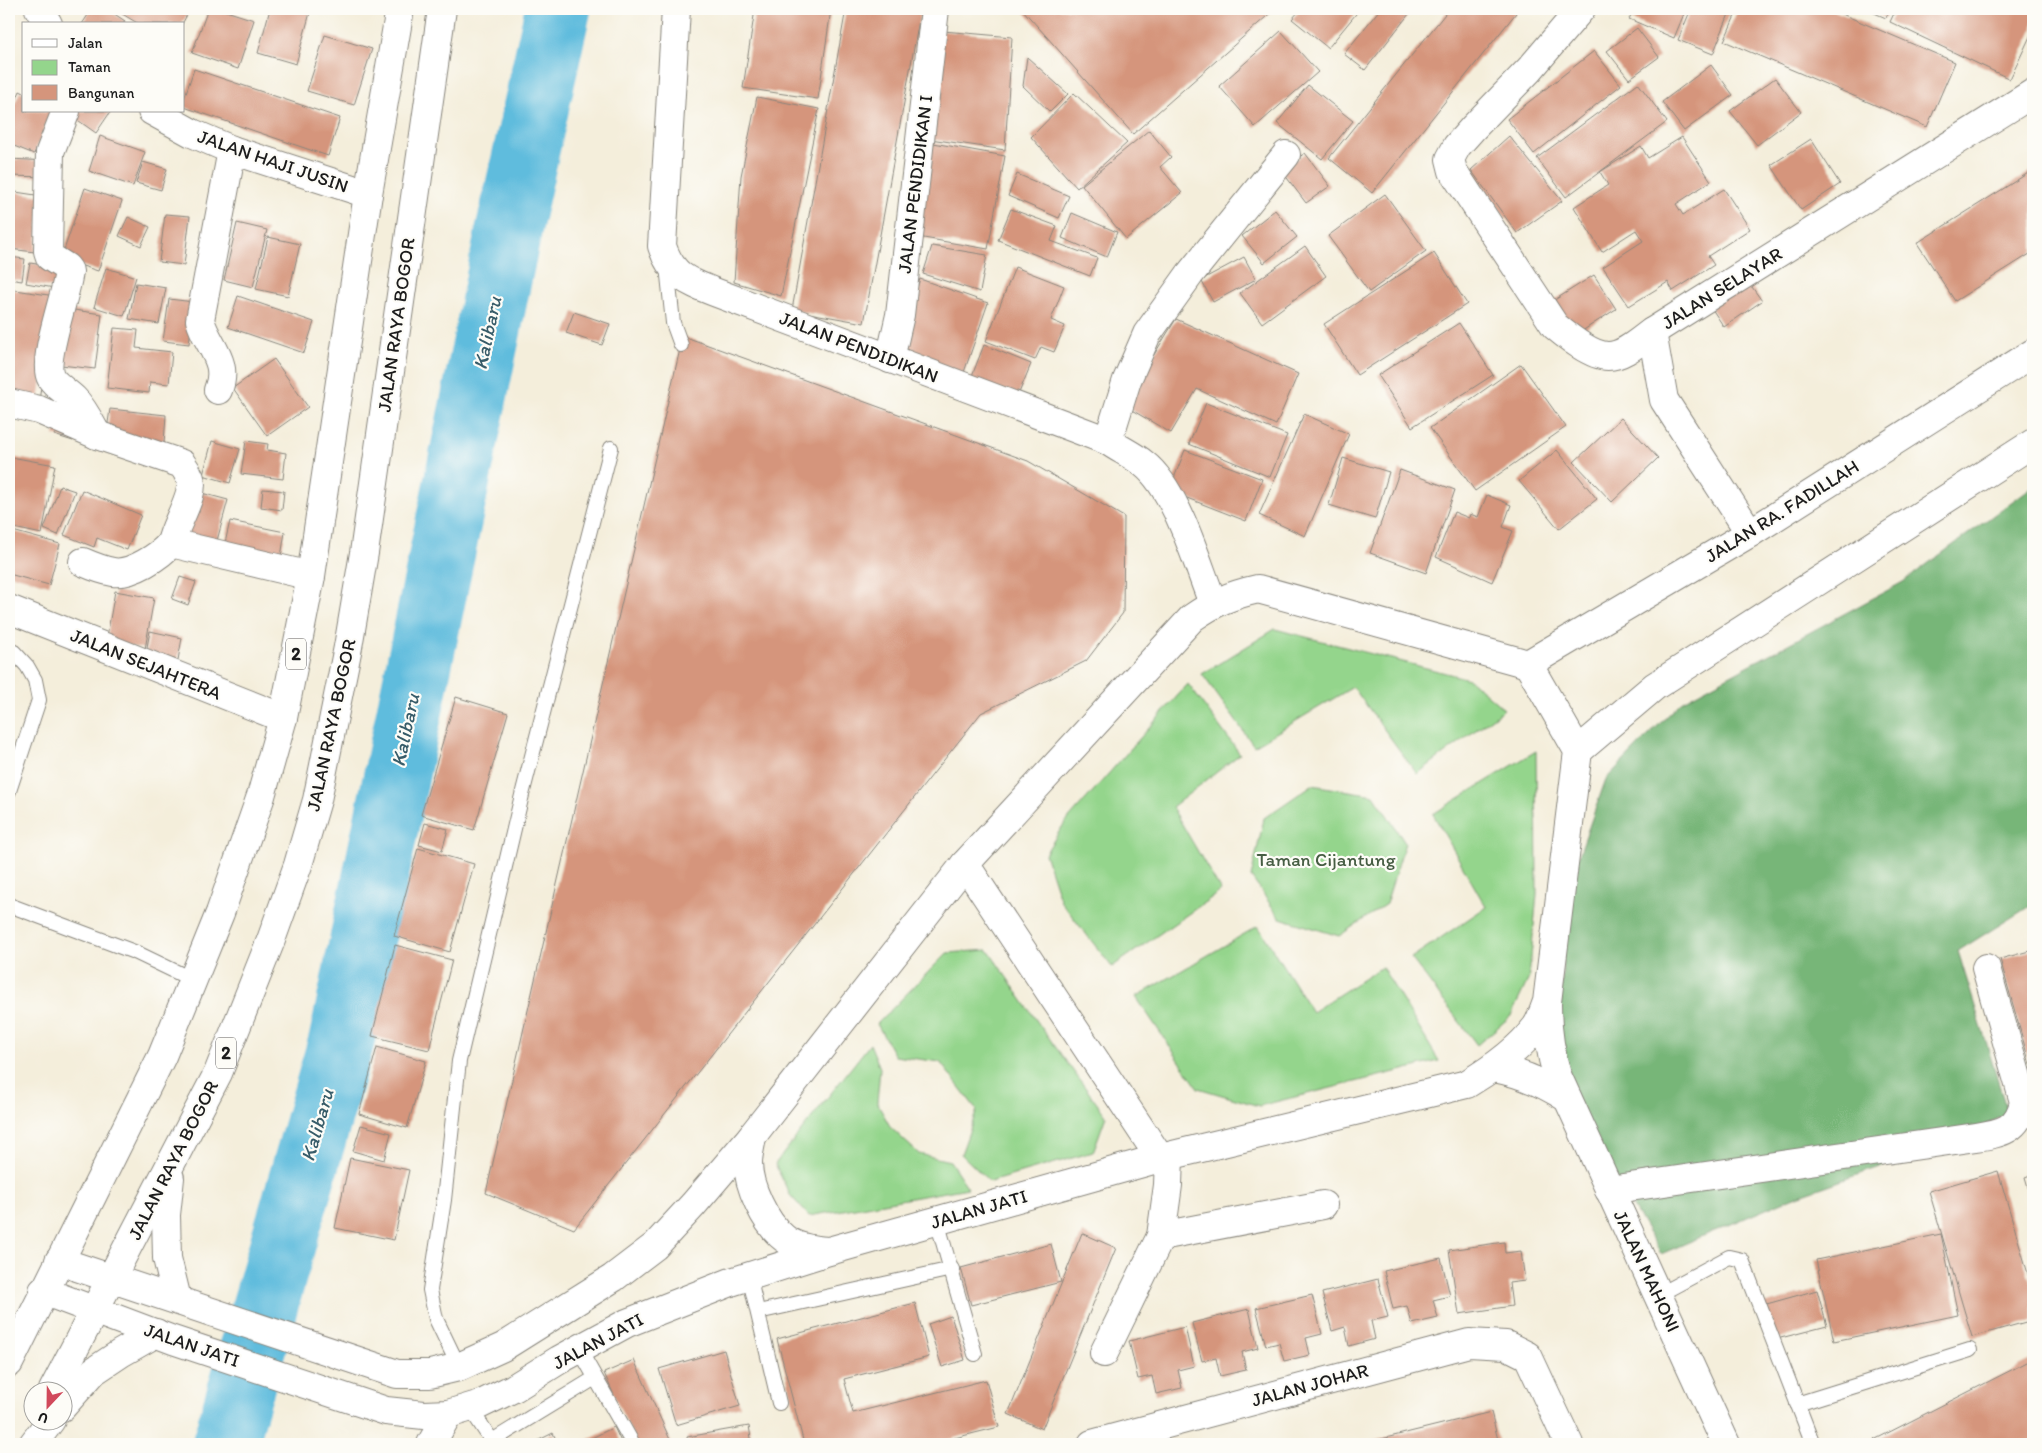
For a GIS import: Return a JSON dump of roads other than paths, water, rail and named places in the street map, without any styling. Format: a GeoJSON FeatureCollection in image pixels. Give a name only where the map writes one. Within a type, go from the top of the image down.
{"type":"FeatureCollection","features":[{"type":"Feature","properties":{"kind":"main road"},"geometry":{"type":"LineString","coordinates":[[39,9],[47,22]]}},
{"type":"Feature","properties":{"kind":"main road","name":"2"},"geometry":{"type":"LineString","coordinates":[[9,1364],[43,1291],[162,1056],[241,855],[261,796],[282,718],[311,576],[368,194],[400,9]]}},
{"type":"Feature","properties":{"kind":"main road","name":"JALAN RAYA BOGOR"},"geometry":{"type":"LineString","coordinates":[[58,1380],[203,1104],[241,1019],[298,865],[317,800],[348,646],[364,554],[442,9]]}},
{"type":"Feature","properties":{"kind":"main road"},"geometry":{"type":"LineString","coordinates":[[667,261],[662,246],[676,9]]}},
{"type":"Feature","properties":{"kind":"main road","name":"JALAN PENDIDIKAN I"},"geometry":{"type":"LineString","coordinates":[[890,359],[900,315],[935,9]]}},
{"type":"Feature","properties":{"kind":"main road","name":"JALAN SELAYAR"},"geometry":{"type":"LineString","coordinates":[[1581,9],[1530,69],[1472,128],[1457,146],[1450,160],[1453,171],[1555,326],[1576,344],[1607,356],[1620,353],[2033,93]]}},
{"type":"Feature","properties":{"kind":"main road"},"geometry":{"type":"LineString","coordinates":[[66,112],[50,152],[48,251],[50,257],[69,271],[48,369],[51,378],[83,410],[97,434]]}},
{"type":"Feature","properties":{"kind":"main road","name":"JALAN HAJI JUSIN"},"geometry":{"type":"LineString","coordinates":[[154,112],[192,133],[232,150],[368,194]]}},
{"type":"Feature","properties":{"kind":"main road"},"geometry":{"type":"LineString","coordinates":[[218,390],[222,380],[223,369],[203,333],[200,320],[232,150]]}},
{"type":"Feature","properties":{"kind":"main road"},"geometry":{"type":"LineString","coordinates":[[1108,442],[1127,380],[1147,334],[1190,274],[1286,155]]}},
{"type":"Feature","properties":{"kind":"main road","name":"JALAN PENDIDIKAN"},"geometry":{"type":"LineString","coordinates":[[667,261],[678,274],[696,284],[1108,442],[1144,464],[1166,490],[1213,603]]}},
{"type":"Feature","properties":{"kind":"main road"},"geometry":{"type":"LineString","coordinates":[[1652,332],[1664,400],[1750,533]]}},
{"type":"Feature","properties":{"kind":"main road","name":"JALAN RA. FADILLAH"},"geometry":{"type":"LineString","coordinates":[[1528,664],[1750,533],[2033,353]]}},
{"type":"Feature","properties":{"kind":"main road"},"geometry":{"type":"LineString","coordinates":[[9,403],[38,410],[97,434],[182,464],[191,479],[191,489],[171,543],[163,552],[149,561],[124,571],[115,572],[83,562]]}},
{"type":"Feature","properties":{"kind":"main road"},"geometry":{"type":"LineString","coordinates":[[1578,751],[1655,686],[2033,443]]}},
{"type":"Feature","properties":{"kind":"main road"},"geometry":{"type":"LineString","coordinates":[[171,543],[311,576]]}},
{"type":"Feature","properties":{"kind":"main road","name":"JALAN JATI"},"geometry":{"type":"LineString","coordinates":[[59,1261],[397,1374],[430,1374],[459,1367],[503,1347],[574,1304],[613,1278],[654,1246],[693,1205],[752,1136],[965,864],[1192,618],[1213,603],[1232,595],[1258,590],[1528,664]]}},
{"type":"Feature","properties":{"kind":"main road","name":"JALAN SEJAHTERA"},"geometry":{"type":"LineString","coordinates":[[9,609],[282,718]]}},
{"type":"Feature","properties":{"kind":"main road"},"geometry":{"type":"LineString","coordinates":[[1528,664],[1578,751],[1547,1002]]}},
{"type":"Feature","properties":{"kind":"main road"},"geometry":{"type":"LineString","coordinates":[[965,864],[1164,1157],[1168,1185],[1162,1236],[1104,1353]]}},
{"type":"Feature","properties":{"kind":"main road"},"geometry":{"type":"LineString","coordinates":[[1610,1190],[1976,1137],[2005,1131],[2019,1118],[2024,1102],[1986,968]]}},
{"type":"Feature","properties":{"kind":"main road","name":"JALAN JATI"},"geometry":{"type":"LineString","coordinates":[[43,1291],[165,1337],[386,1411],[424,1415],[459,1411],[514,1388],[626,1323],[749,1276],[829,1251],[1164,1157],[1466,1084],[1494,1068],[1537,1026],[1547,1002]]}},
{"type":"Feature","properties":{"kind":"main road","name":"JALAN MAHONI"},"geometry":{"type":"LineString","coordinates":[[1547,1002],[1550,1051],[1557,1075],[1726,1444]]}},
{"type":"Feature","properties":{"kind":"main road"},"geometry":{"type":"LineString","coordinates":[[1494,1068],[1514,1072],[1532,1079],[1550,1087],[1567,1098]]}},
{"type":"Feature","properties":{"kind":"main road"},"geometry":{"type":"LineString","coordinates":[[752,1136],[748,1161],[749,1179],[755,1196],[769,1221],[784,1238],[808,1249],[829,1251]]}},
{"type":"Feature","properties":{"kind":"main road"},"geometry":{"type":"LineString","coordinates":[[172,1162],[166,1215],[167,1258],[189,1303]]}},
{"type":"Feature","properties":{"kind":"main road"},"geometry":{"type":"LineString","coordinates":[[1162,1236],[1322,1205]]}},
{"type":"Feature","properties":{"kind":"main road"},"geometry":{"type":"LineString","coordinates":[[72,1396],[94,1371],[121,1353],[165,1337]]}},
{"type":"Feature","properties":{"kind":"main road","name":"JALAN JOHAR"},"geometry":{"type":"LineString","coordinates":[[1092,1444],[1469,1342],[1506,1345],[1528,1356],[1570,1444]]}},
{"type":"Feature","properties":{"kind":"main road"},"geometry":{"type":"LineString","coordinates":[[431,1444],[459,1411]]}},
{"type":"Feature","properties":{"kind":"main road"},"geometry":{"type":"LineString","coordinates":[[24,1444],[32,1430]]}},
{"type":"Feature","properties":{"kind":"main road"},"geometry":{"type":"LineString","coordinates":[[32,1444],[44,1430]]}},
{"type":"Feature","properties":{"kind":"lane"},"geometry":{"type":"LineString","coordinates":[[667,261],[673,323],[681,345]]}},
{"type":"Feature","properties":{"kind":"lane"},"geometry":{"type":"LineString","coordinates":[[459,1367],[436,1319],[430,1290],[444,1200],[459,1060],[522,795],[611,448]]}},
{"type":"Feature","properties":{"kind":"lane"},"geometry":{"type":"LineString","coordinates":[[9,650],[14,652],[27,666],[35,680],[39,700],[9,791]]}},
{"type":"Feature","properties":{"kind":"lane"},"geometry":{"type":"LineString","coordinates":[[9,905],[137,953],[192,980]]}},
{"type":"Feature","properties":{"kind":"lane"},"geometry":{"type":"LineString","coordinates":[[938,1221],[975,1354]]}},
{"type":"Feature","properties":{"kind":"lane"},"geometry":{"type":"LineString","coordinates":[[1658,1295],[1729,1257],[1742,1260],[1813,1444]]}},
{"type":"Feature","properties":{"kind":"lane"},"geometry":{"type":"LineString","coordinates":[[758,1312],[952,1270]]}},
{"type":"Feature","properties":{"kind":"lane"},"geometry":{"type":"LineString","coordinates":[[749,1276],[779,1403]]}},
{"type":"Feature","properties":{"kind":"lane"},"geometry":{"type":"LineString","coordinates":[[579,1349],[632,1444]]}},
{"type":"Feature","properties":{"kind":"lane"},"geometry":{"type":"LineString","coordinates":[[1797,1404],[1970,1350]]}},
{"type":"Feature","properties":{"kind":"lane"},"geometry":{"type":"LineString","coordinates":[[459,1411],[492,1441],[595,1378]]}},
{"type":"Feature","properties":{"kind":"waterway","name":"Kalibaru"},"geometry":{"type":"LineString","coordinates":[[225,1444],[342,1039],[510,224],[558,9]]}},
{"type":"Feature","properties":{"kind":"park label","name":"Taman Cijantung"},"geometry":{"type":"Point","coordinates":[1326,859]}}]}
